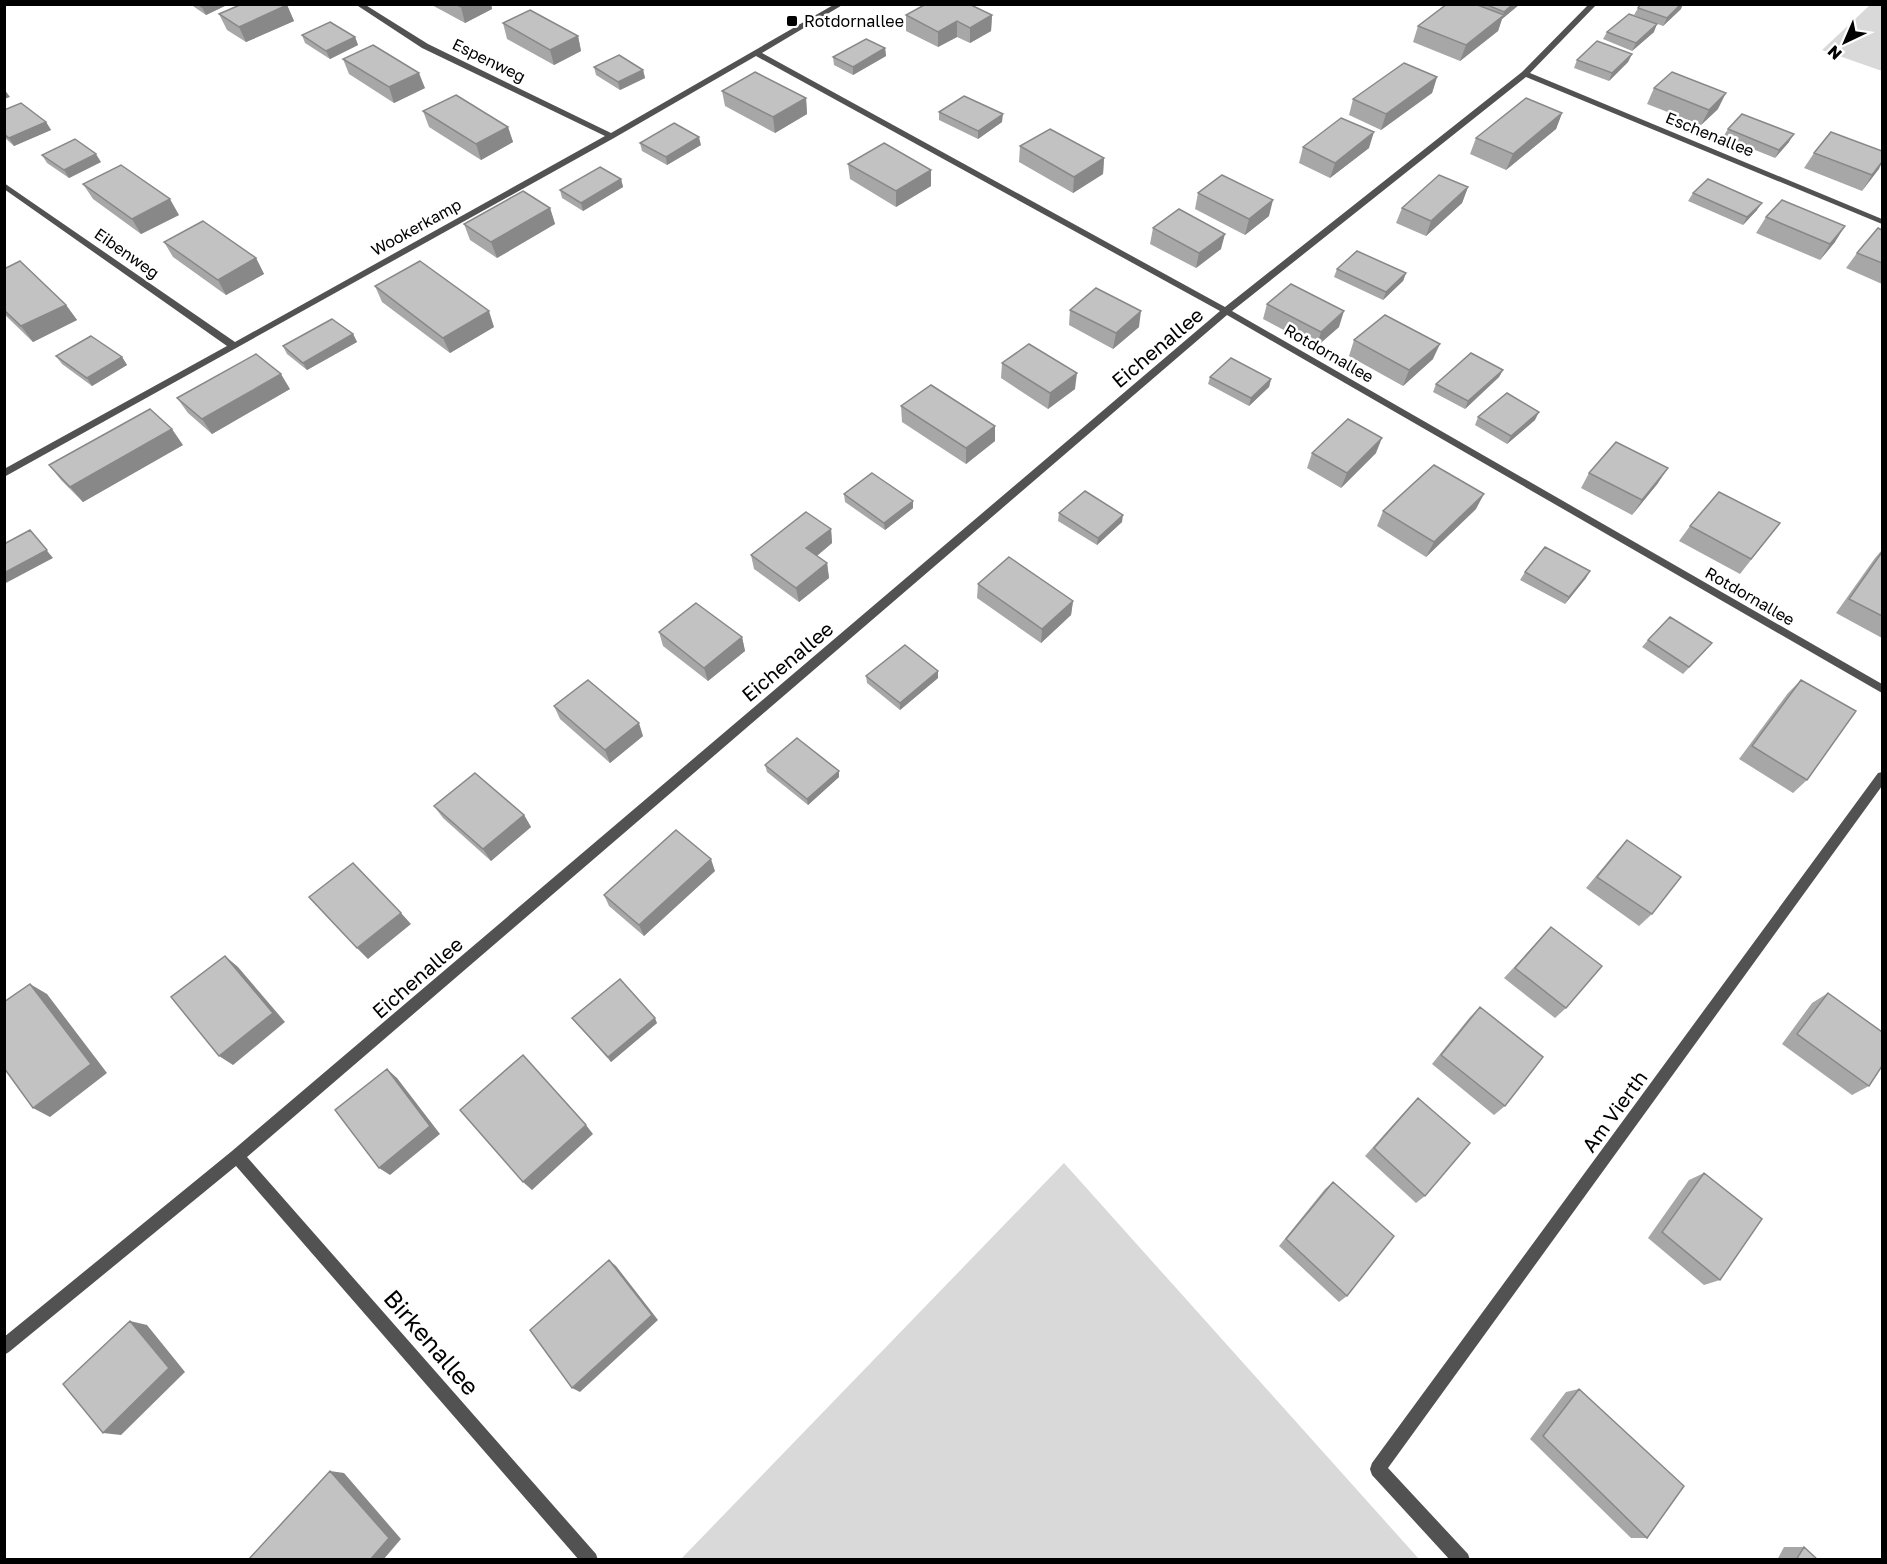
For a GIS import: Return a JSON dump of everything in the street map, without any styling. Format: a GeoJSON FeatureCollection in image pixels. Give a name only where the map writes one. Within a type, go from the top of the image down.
{"type":"FeatureCollection","features":[{"type":"Feature","properties":{"kind":"street","name":"Espenweg"},"geometry":{"type":"LineString","coordinates":[[358,4],[425,46],[611,136]]}},
{"type":"Feature","properties":{"kind":"street","name":"Wookerkamp"},"geometry":{"type":"LineString","coordinates":[[4,474],[611,136],[841,4]]}},
{"type":"Feature","properties":{"kind":"street","name":"Eichenallee"},"geometry":{"type":"LineString","coordinates":[[4,1347],[237,1156],[1226,311],[1525,74],[1594,4]]}},
{"type":"Feature","properties":{"kind":"street","name":"Rotdornallee"},"geometry":{"type":"LineString","coordinates":[[755,52],[1226,311],[1882,689]]}},
{"type":"Feature","properties":{"kind":"street","name":"Eschenallee"},"geometry":{"type":"LineString","coordinates":[[1525,74],[1882,222]]}},
{"type":"Feature","properties":{"kind":"street","name":"Eibenweg"},"geometry":{"type":"LineString","coordinates":[[4,185],[233,345]]}},
{"type":"Feature","properties":{"kind":"street","name":"Am Vierth"},"geometry":{"type":"LineString","coordinates":[[1462,1560],[1378,1469],[1882,777]]}},
{"type":"Feature","properties":{"kind":"street","name":"Birkenallee"},"geometry":{"type":"LineString","coordinates":[[237,1156],[590,1560]]}},
{"type":"Feature","properties":{"kind":"shaded area"},"geometry":{"type":"Polygon","coordinates":[[[1870,5],[1882,5],[1882,71],[1822,50],[1870,5]]]}},
{"type":"Feature","properties":{"kind":"shaded area"},"geometry":{"type":"Polygon","coordinates":[[[1064,1163],[1419,1559],[681,1559],[1064,1163]]]}},
{"type":"Feature","properties":{"kind":"building"},"geometry":{"type":"Polygon","coordinates":[[[242,4],[287,5],[239,27],[219,14],[242,4]]]}},
{"type":"Feature","properties":{"kind":"building"},"geometry":{"type":"Polygon","coordinates":[[[926,4],[969,4],[992,15],[970,28],[957,21],[938,32],[906,15],[926,4]]]}},
{"type":"Feature","properties":{"kind":"building"},"geometry":{"type":"Polygon","coordinates":[[[1447,4],[1475,4],[1504,15],[1466,45],[1418,26],[1447,4]]]}},
{"type":"Feature","properties":{"kind":"building"},"geometry":{"type":"Polygon","coordinates":[[[1485,4],[1513,4],[1504,12],[1485,4]]]}},
{"type":"Feature","properties":{"kind":"building"},"geometry":{"type":"Polygon","coordinates":[[[1641,4],[1681,4],[1667,18],[1638,8],[1641,4]]]}},
{"type":"Feature","properties":{"kind":"building"},"geometry":{"type":"Polygon","coordinates":[[[530,10],[578,36],[550,50],[503,23],[530,10]]]}},
{"type":"Feature","properties":{"kind":"building"},"geometry":{"type":"Polygon","coordinates":[[[1629,14],[1657,24],[1636,43],[1607,32],[1629,14]]]}},
{"type":"Feature","properties":{"kind":"building"},"geometry":{"type":"Polygon","coordinates":[[[330,22],[355,37],[326,51],[302,35],[330,22]]]}},
{"type":"Feature","properties":{"kind":"building"},"geometry":{"type":"Polygon","coordinates":[[[866,39],[885,48],[853,67],[833,57],[866,39]]]}},
{"type":"Feature","properties":{"kind":"building"},"geometry":{"type":"Polygon","coordinates":[[[1597,41],[1632,54],[1612,73],[1577,60],[1597,41]]]}},
{"type":"Feature","properties":{"kind":"building"},"geometry":{"type":"Polygon","coordinates":[[[373,45],[419,73],[389,87],[343,59],[373,45]]]}},
{"type":"Feature","properties":{"kind":"building"},"geometry":{"type":"Polygon","coordinates":[[[619,55],[643,70],[618,82],[594,67],[619,55]]]}},
{"type":"Feature","properties":{"kind":"building"},"geometry":{"type":"Polygon","coordinates":[[[1404,63],[1437,77],[1386,114],[1353,99],[1404,63]]]}},
{"type":"Feature","properties":{"kind":"building"},"geometry":{"type":"Polygon","coordinates":[[[755,72],[806,98],[773,117],[722,91],[755,72]]]}},
{"type":"Feature","properties":{"kind":"building"},"geometry":{"type":"Polygon","coordinates":[[[1672,72],[1726,93],[1709,110],[1654,88],[1672,72]]]}},
{"type":"Feature","properties":{"kind":"building"},"geometry":{"type":"Polygon","coordinates":[[[456,95],[508,127],[476,144],[423,111],[456,95]]]}},
{"type":"Feature","properties":{"kind":"building"},"geometry":{"type":"Polygon","coordinates":[[[964,96],[1003,114],[978,131],[939,112],[964,96]]]}},
{"type":"Feature","properties":{"kind":"building"},"geometry":{"type":"Polygon","coordinates":[[[1526,98],[1562,113],[1513,154],[1476,138],[1526,98]]]}},
{"type":"Feature","properties":{"kind":"building"},"geometry":{"type":"Polygon","coordinates":[[[21,103],[46,122],[9,138],[4,134],[4,110],[21,103]]]}},
{"type":"Feature","properties":{"kind":"building"},"geometry":{"type":"Polygon","coordinates":[[[1742,114],[1794,134],[1779,150],[1728,129],[1742,114]]]}},
{"type":"Feature","properties":{"kind":"building"},"geometry":{"type":"Polygon","coordinates":[[[1341,118],[1374,132],[1335,163],[1303,147],[1341,118]]]}},
{"type":"Feature","properties":{"kind":"building"},"geometry":{"type":"Polygon","coordinates":[[[674,123],[699,137],[666,157],[640,143],[674,123]]]}},
{"type":"Feature","properties":{"kind":"building"},"geometry":{"type":"Polygon","coordinates":[[[1050,129],[1104,158],[1074,177],[1020,146],[1050,129]]]}},
{"type":"Feature","properties":{"kind":"building"},"geometry":{"type":"Polygon","coordinates":[[[1831,132],[1882,151],[1882,162],[1872,175],[1814,153],[1831,132]]]}},
{"type":"Feature","properties":{"kind":"building"},"geometry":{"type":"Polygon","coordinates":[[[75,139],[96,154],[64,170],[42,155],[75,139]]]}},
{"type":"Feature","properties":{"kind":"building"},"geometry":{"type":"Polygon","coordinates":[[[884,143],[931,170],[896,191],[848,164],[884,143]]]}},
{"type":"Feature","properties":{"kind":"building"},"geometry":{"type":"Polygon","coordinates":[[[121,165],[170,199],[132,219],[83,184],[121,165]]]}},
{"type":"Feature","properties":{"kind":"building"},"geometry":{"type":"Polygon","coordinates":[[[600,167],[621,179],[581,203],[560,190],[600,167]]]}},
{"type":"Feature","properties":{"kind":"building"},"geometry":{"type":"Polygon","coordinates":[[[1222,175],[1273,200],[1249,219],[1198,193],[1222,175]]]}},
{"type":"Feature","properties":{"kind":"building"},"geometry":{"type":"Polygon","coordinates":[[[1439,175],[1468,187],[1431,221],[1402,208],[1439,175]]]}},
{"type":"Feature","properties":{"kind":"building"},"geometry":{"type":"Polygon","coordinates":[[[1708,179],[1762,203],[1747,217],[1693,193],[1708,179]]]}},
{"type":"Feature","properties":{"kind":"building"},"geometry":{"type":"Polygon","coordinates":[[[523,191],[550,208],[491,242],[464,224],[523,191]]]}},
{"type":"Feature","properties":{"kind":"building"},"geometry":{"type":"Polygon","coordinates":[[[1782,200],[1845,226],[1830,244],[1766,217],[1782,200]]]}},
{"type":"Feature","properties":{"kind":"building"},"geometry":{"type":"Polygon","coordinates":[[[1179,209],[1225,234],[1199,253],[1153,228],[1179,209]]]}},
{"type":"Feature","properties":{"kind":"building"},"geometry":{"type":"Polygon","coordinates":[[[203,221],[256,258],[218,280],[164,242],[203,221]]]}},
{"type":"Feature","properties":{"kind":"building"},"geometry":{"type":"Polygon","coordinates":[[[1878,228],[1882,230],[1882,263],[1857,253],[1878,228]]]}},
{"type":"Feature","properties":{"kind":"building"},"geometry":{"type":"Polygon","coordinates":[[[1357,251],[1406,273],[1386,292],[1337,269],[1357,251]]]}},
{"type":"Feature","properties":{"kind":"building"},"geometry":{"type":"Polygon","coordinates":[[[20,261],[66,305],[21,326],[4,310],[4,269],[20,261]]]}},
{"type":"Feature","properties":{"kind":"building"},"geometry":{"type":"Polygon","coordinates":[[[420,261],[489,311],[443,338],[375,286],[420,261]]]}},
{"type":"Feature","properties":{"kind":"building"},"geometry":{"type":"Polygon","coordinates":[[[1291,284],[1344,311],[1321,332],[1267,304],[1291,284]]]}},
{"type":"Feature","properties":{"kind":"building"},"geometry":{"type":"Polygon","coordinates":[[[1096,288],[1141,311],[1116,333],[1070,310],[1096,288]]]}},
{"type":"Feature","properties":{"kind":"building"},"geometry":{"type":"Polygon","coordinates":[[[1385,315],[1440,344],[1409,370],[1354,340],[1385,315]]]}},
{"type":"Feature","properties":{"kind":"building"},"geometry":{"type":"Polygon","coordinates":[[[332,319],[353,334],[303,363],[283,346],[332,319]]]}},
{"type":"Feature","properties":{"kind":"building"},"geometry":{"type":"Polygon","coordinates":[[[91,336],[122,357],[87,378],[56,356],[91,336]]]}},
{"type":"Feature","properties":{"kind":"building"},"geometry":{"type":"Polygon","coordinates":[[[1029,344],[1077,373],[1050,393],[1002,363],[1029,344]]]}},
{"type":"Feature","properties":{"kind":"building"},"geometry":{"type":"Polygon","coordinates":[[[1471,353],[1503,370],[1468,401],[1436,384],[1471,353]]]}},
{"type":"Feature","properties":{"kind":"building"},"geometry":{"type":"Polygon","coordinates":[[[256,354],[281,374],[202,419],[177,398],[256,354]]]}},
{"type":"Feature","properties":{"kind":"building"},"geometry":{"type":"Polygon","coordinates":[[[1231,358],[1271,379],[1251,398],[1210,377],[1231,358]]]}},
{"type":"Feature","properties":{"kind":"building"},"geometry":{"type":"Polygon","coordinates":[[[931,385],[995,426],[966,448],[901,406],[931,385]]]}},
{"type":"Feature","properties":{"kind":"building"},"geometry":{"type":"Polygon","coordinates":[[[1507,393],[1539,412],[1511,436],[1478,417],[1507,393]]]}},
{"type":"Feature","properties":{"kind":"building"},"geometry":{"type":"Polygon","coordinates":[[[150,409],[172,429],[70,487],[49,465],[150,409]]]}},
{"type":"Feature","properties":{"kind":"building"},"geometry":{"type":"Polygon","coordinates":[[[1348,419],[1382,438],[1347,473],[1312,453],[1348,419]]]}},
{"type":"Feature","properties":{"kind":"building"},"geometry":{"type":"Polygon","coordinates":[[[1616,442],[1668,468],[1642,500],[1589,473],[1616,442]]]}},
{"type":"Feature","properties":{"kind":"building"},"geometry":{"type":"Polygon","coordinates":[[[1434,465],[1484,494],[1434,542],[1383,511],[1434,465]]]}},
{"type":"Feature","properties":{"kind":"building"},"geometry":{"type":"Polygon","coordinates":[[[872,473],[913,501],[884,523],[844,494],[872,473]]]}},
{"type":"Feature","properties":{"kind":"building"},"geometry":{"type":"Polygon","coordinates":[[[1085,491],[1123,515],[1098,538],[1059,513],[1085,491]]]}},
{"type":"Feature","properties":{"kind":"building"},"geometry":{"type":"Polygon","coordinates":[[[1719,492],[1780,523],[1751,559],[1690,526],[1719,492]]]}},
{"type":"Feature","properties":{"kind":"building"},"geometry":{"type":"Polygon","coordinates":[[[806,512],[831,529],[806,548],[827,563],[796,588],[751,555],[806,512]]]}},
{"type":"Feature","properties":{"kind":"building"},"geometry":{"type":"Polygon","coordinates":[[[30,530],[47,550],[4,573],[4,544],[30,530]]]}},
{"type":"Feature","properties":{"kind":"building"},"geometry":{"type":"Polygon","coordinates":[[[1545,547],[1590,571],[1569,597],[1525,572],[1545,547]]]}},
{"type":"Feature","properties":{"kind":"building"},"geometry":{"type":"Polygon","coordinates":[[[1882,552],[1882,616],[1849,599],[1882,552]]]}},
{"type":"Feature","properties":{"kind":"building"},"geometry":{"type":"Polygon","coordinates":[[[1009,557],[1073,601],[1042,629],[978,584],[1009,557]]]}},
{"type":"Feature","properties":{"kind":"building"},"geometry":{"type":"Polygon","coordinates":[[[696,603],[742,637],[704,668],[659,632],[696,603]]]}},
{"type":"Feature","properties":{"kind":"building"},"geometry":{"type":"Polygon","coordinates":[[[1670,617],[1712,643],[1689,667],[1648,640],[1670,617]]]}},
{"type":"Feature","properties":{"kind":"building"},"geometry":{"type":"Polygon","coordinates":[[[905,645],[938,671],[900,703],[866,676],[905,645]]]}},
{"type":"Feature","properties":{"kind":"building"},"geometry":{"type":"Polygon","coordinates":[[[588,680],[639,723],[605,750],[554,706],[588,680]]]}},
{"type":"Feature","properties":{"kind":"building"},"geometry":{"type":"Polygon","coordinates":[[[1801,680],[1856,711],[1807,780],[1752,746],[1801,680]]]}},
{"type":"Feature","properties":{"kind":"building"},"geometry":{"type":"Polygon","coordinates":[[[797,738],[839,771],[807,799],[765,765],[797,738]]]}},
{"type":"Feature","properties":{"kind":"building"},"geometry":{"type":"Polygon","coordinates":[[[475,773],[524,815],[483,849],[434,806],[475,773]]]}},
{"type":"Feature","properties":{"kind":"building"},"geometry":{"type":"Polygon","coordinates":[[[676,830],[711,859],[639,925],[604,895],[676,830]]]}},
{"type":"Feature","properties":{"kind":"building"},"geometry":{"type":"Polygon","coordinates":[[[1627,840],[1681,877],[1652,914],[1597,877],[1627,840]]]}},
{"type":"Feature","properties":{"kind":"building"},"geometry":{"type":"Polygon","coordinates":[[[353,863],[401,913],[357,948],[309,897],[353,863]]]}},
{"type":"Feature","properties":{"kind":"building"},"geometry":{"type":"Polygon","coordinates":[[[1551,927],[1602,966],[1566,1008],[1515,968],[1551,927]]]}},
{"type":"Feature","properties":{"kind":"building"},"geometry":{"type":"Polygon","coordinates":[[[225,956],[273,1013],[219,1056],[171,997],[225,956]]]}},
{"type":"Feature","properties":{"kind":"building"},"geometry":{"type":"Polygon","coordinates":[[[620,979],[655,1018],[608,1057],[572,1018],[620,979]]]}},
{"type":"Feature","properties":{"kind":"building"},"geometry":{"type":"Polygon","coordinates":[[[30,984],[91,1064],[33,1108],[4,1068],[4,1002],[30,984]]]}},
{"type":"Feature","properties":{"kind":"building"},"geometry":{"type":"Polygon","coordinates":[[[1828,993],[1882,1032],[1882,1066],[1869,1086],[1797,1034],[1828,993]]]}},
{"type":"Feature","properties":{"kind":"building"},"geometry":{"type":"Polygon","coordinates":[[[1480,1007],[1543,1057],[1505,1106],[1441,1055],[1480,1007]]]}},
{"type":"Feature","properties":{"kind":"building"},"geometry":{"type":"Polygon","coordinates":[[[523,1055],[586,1125],[523,1182],[460,1110],[523,1055]]]}},
{"type":"Feature","properties":{"kind":"building"},"geometry":{"type":"Polygon","coordinates":[[[387,1069],[430,1126],[379,1168],[335,1110],[387,1069]]]}},
{"type":"Feature","properties":{"kind":"building"},"geometry":{"type":"Polygon","coordinates":[[[1418,1098],[1470,1143],[1425,1196],[1374,1148],[1418,1098]]]}},
{"type":"Feature","properties":{"kind":"building"},"geometry":{"type":"Polygon","coordinates":[[[1704,1173],[1762,1219],[1720,1280],[1662,1232],[1704,1173]]]}},
{"type":"Feature","properties":{"kind":"building"},"geometry":{"type":"Polygon","coordinates":[[[1333,1182],[1394,1236],[1347,1296],[1286,1239],[1333,1182]]]}},
{"type":"Feature","properties":{"kind":"building"},"geometry":{"type":"Polygon","coordinates":[[[609,1260],[652,1315],[572,1388],[530,1330],[609,1260]]]}},
{"type":"Feature","properties":{"kind":"building"},"geometry":{"type":"Polygon","coordinates":[[[130,1321],[169,1368],[103,1433],[63,1384],[130,1321]]]}},
{"type":"Feature","properties":{"kind":"building"},"geometry":{"type":"Polygon","coordinates":[[[1579,1389],[1684,1486],[1647,1538],[1543,1436],[1579,1389]]]}},
{"type":"Feature","properties":{"kind":"building"},"geometry":{"type":"Polygon","coordinates":[[[330,1471],[389,1538],[370,1560],[248,1560],[330,1471]]]}},
{"type":"Feature","properties":{"kind":"building"},"geometry":{"type":"Polygon","coordinates":[[[1804,1547],[1818,1560],[1796,1560],[1804,1547]]]}},
{"type":"Feature","properties":{"kind":"place","name":"Rotdornallee"},"geometry":{"type":"Point","coordinates":[792,21]}}]}
